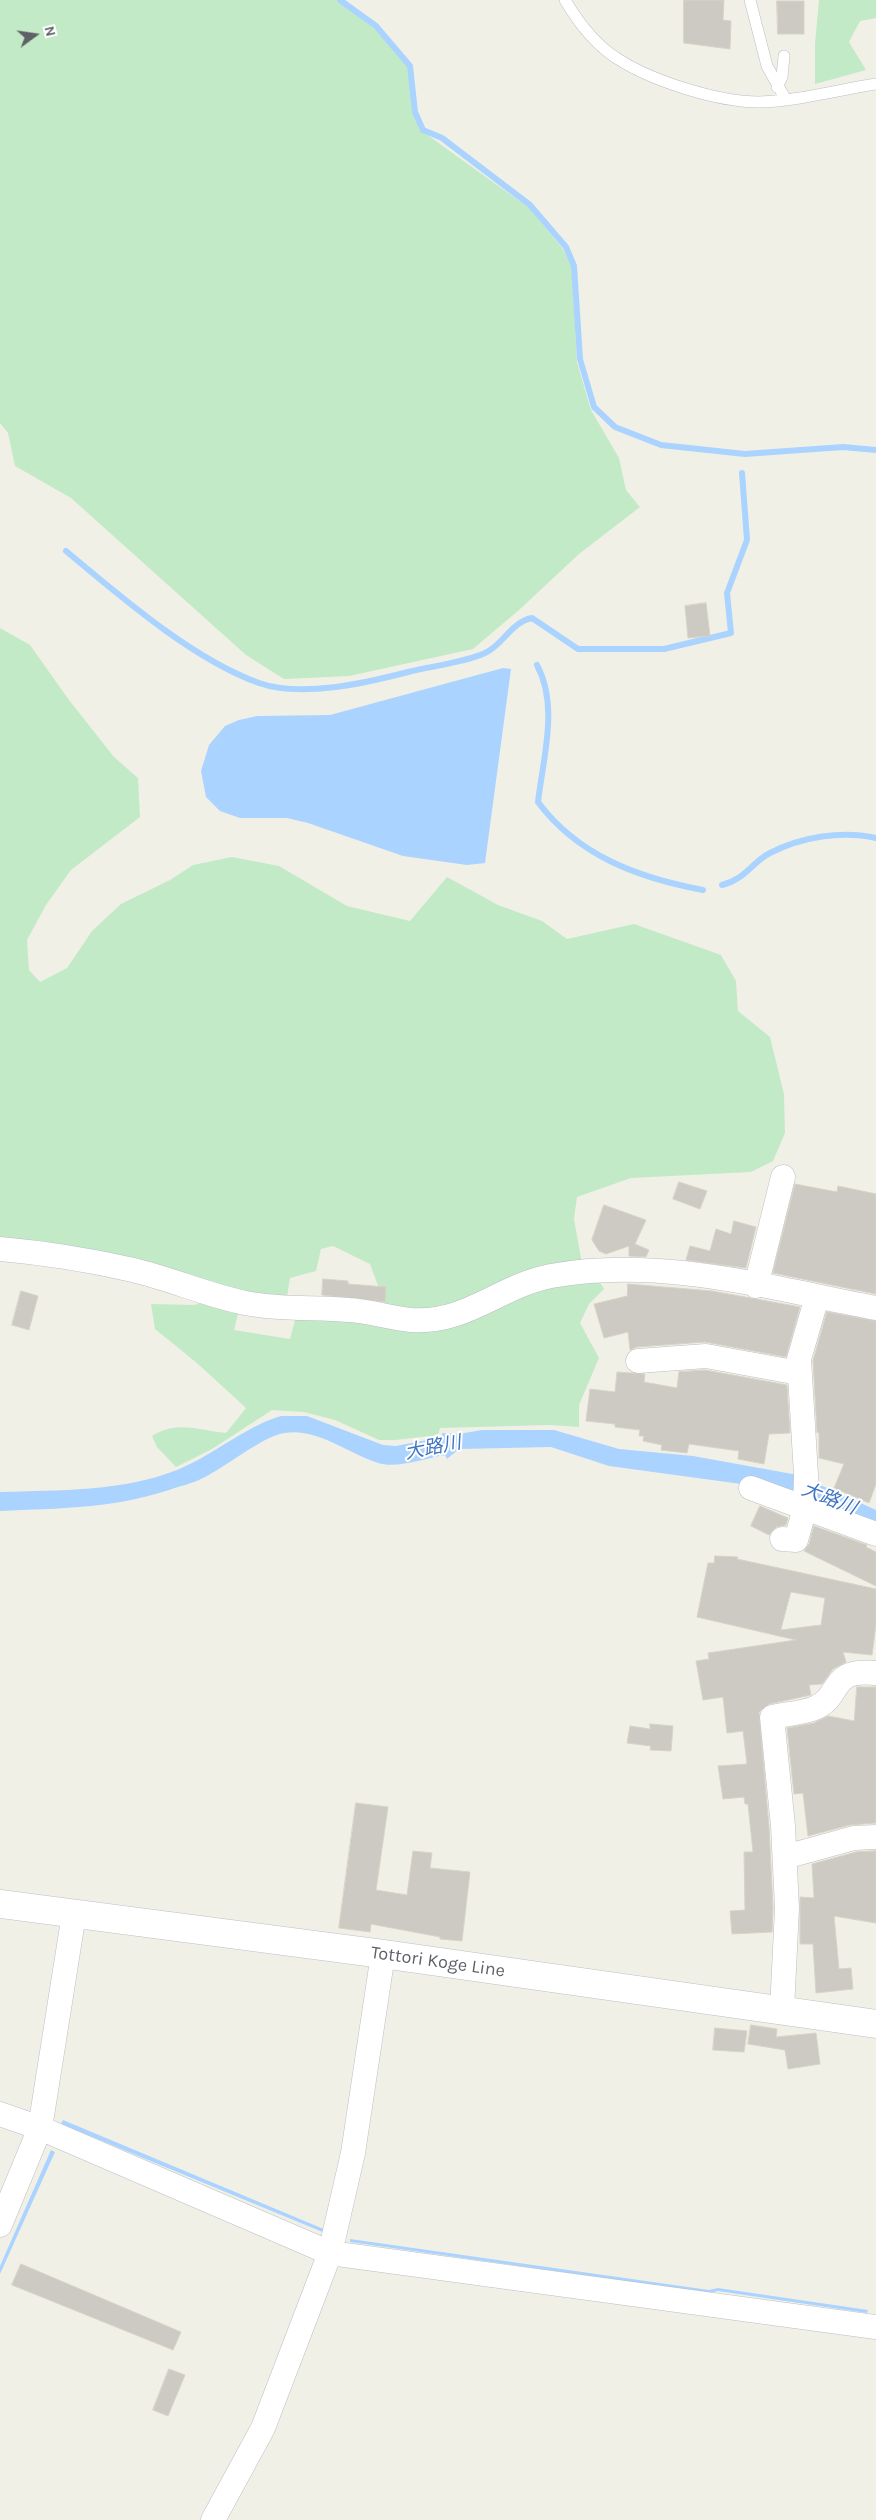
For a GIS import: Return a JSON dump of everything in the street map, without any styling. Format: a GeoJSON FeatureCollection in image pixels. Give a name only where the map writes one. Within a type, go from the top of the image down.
{"type":"FeatureCollection","features":[{"type":"Feature","properties":{"kind":"main road","name":"Tottori Koge Line"},"geometry":{"type":"LineString","coordinates":[[0,1904],[382,1954],[876,2024]]}},
{"type":"Feature","properties":{"kind":"street"},"geometry":{"type":"LineString","coordinates":[[756,1286],[784,1177]]}},
{"type":"Feature","properties":{"kind":"street"},"geometry":{"type":"LineString","coordinates":[[0,1249],[74,1257],[133,1270],[249,1304],[276,1308],[374,1312],[411,1320],[438,1319],[467,1312],[514,1288],[550,1276],[627,1270],[690,1273],[876,1308]]}},
{"type":"Feature","properties":{"kind":"street"},"geometry":{"type":"LineString","coordinates":[[782,1539],[796,1540],[805,1508],[806,1475],[799,1359],[817,1297]]}},
{"type":"Feature","properties":{"kind":"street"},"geometry":{"type":"LineString","coordinates":[[638,1361],[706,1356],[799,1372]]}},
{"type":"Feature","properties":{"kind":"street"},"geometry":{"type":"LineString","coordinates":[[751,1488],[876,1534]]}},
{"type":"Feature","properties":{"kind":"street"},"geometry":{"type":"LineString","coordinates":[[782,2010],[788,1908],[772,1716],[816,1708],[843,1678],[863,1672],[876,1673]]}},
{"type":"Feature","properties":{"kind":"street"},"geometry":{"type":"LineString","coordinates":[[785,1857],[854,1838],[876,1837]]}},
{"type":"Feature","properties":{"kind":"street"},"geometry":{"type":"LineString","coordinates":[[0,2225],[40,2128],[74,1914]]}},
{"type":"Feature","properties":{"kind":"street"},"geometry":{"type":"LineString","coordinates":[[213,2520],[263,2428],[330,2253],[353,2153],[382,1954]]}},
{"type":"Feature","properties":{"kind":"street"},"geometry":{"type":"LineString","coordinates":[[0,2114],[40,2128],[330,2253],[876,2327]]}},
{"type":"Feature","properties":{"kind":"lane"},"geometry":{"type":"LineString","coordinates":[[565,0],[580,26],[617,59],[660,79],[704,94],[757,102],[786,100],[876,84]]}},
{"type":"Feature","properties":{"kind":"lane"},"geometry":{"type":"LineString","coordinates":[[750,0],[755,29],[767,66],[777,87],[786,100]]}},
{"type":"Feature","properties":{"kind":"lane"},"geometry":{"type":"LineString","coordinates":[[777,87],[782,76],[784,56]]}},
{"type":"Feature","properties":{"kind":"green space"},"geometry":{"type":"Polygon","coordinates":[[[0,0],[336,0],[375,29],[408,67],[413,113],[422,131],[529,208],[563,249],[572,267],[577,362],[591,410],[619,458],[626,490],[640,507],[579,554],[519,610],[473,649],[349,676],[284,679],[246,655],[71,498],[15,466],[8,433],[0,423],[0,0]]]}},
{"type":"Feature","properties":{"kind":"green space"},"geometry":{"type":"Polygon","coordinates":[[[819,0],[876,0],[876,18],[860,21],[849,42],[866,70],[815,84],[815,44],[819,0]]]}},
{"type":"Feature","properties":{"kind":"green space"},"geometry":{"type":"Polygon","coordinates":[[[0,628],[30,645],[69,700],[114,757],[138,778],[140,817],[71,870],[46,905],[27,940],[29,970],[40,982],[67,968],[92,931],[121,904],[170,880],[193,865],[232,857],[279,866],[347,906],[410,921],[447,877],[498,905],[542,921],[567,939],[634,924],[721,955],[736,981],[738,1011],[770,1037],[784,1094],[785,1133],[773,1161],[751,1172],[631,1178],[577,1197],[574,1219],[583,1269],[470,1307],[387,1310],[370,1264],[333,1246],[321,1249],[316,1271],[290,1278],[286,1303],[0,1243],[0,628]]]}},
{"type":"Feature","properties":{"kind":"green space"},"geometry":{"type":"Polygon","coordinates":[[[596,1276],[604,1289],[589,1304],[580,1323],[599,1358],[579,1405],[579,1427],[550,1425],[440,1428],[438,1435],[379,1440],[335,1420],[304,1412],[272,1410],[212,1449],[176,1467],[157,1447],[152,1436],[170,1428],[179,1427],[226,1433],[246,1408],[198,1364],[155,1329],[151,1304],[194,1305],[203,1302],[240,1306],[234,1330],[290,1339],[297,1312],[370,1316],[495,1301],[596,1276]]]}},
{"type":"Feature","properties":{"kind":"water"},"geometry":{"type":"Polygon","coordinates":[[[503,668],[511,669],[485,863],[467,865],[403,856],[308,823],[287,818],[240,818],[220,811],[206,797],[201,771],[209,745],[225,726],[239,720],[257,716],[330,715],[503,668]]]}},
{"type":"Feature","properties":{"kind":"water","name":"大路川"},"geometry":{"type":"Polygon","coordinates":[[[281,1416],[307,1416],[383,1445],[396,1446],[442,1437],[442,1433],[459,1434],[482,1430],[554,1430],[619,1449],[693,1456],[798,1475],[876,1510],[876,1525],[756,1486],[609,1466],[551,1447],[459,1449],[447,1459],[445,1455],[403,1464],[386,1465],[366,1459],[332,1442],[297,1432],[284,1433],[265,1440],[201,1479],[147,1496],[106,1504],[0,1511],[0,1492],[67,1490],[112,1486],[156,1477],[191,1464],[254,1427],[281,1416]]]}},
{"type":"Feature","properties":{"kind":"water"},"geometry":{"type":"Polygon","coordinates":[[[63,2120],[326,2230],[325,2233],[61,2124],[63,2120]]]}},
{"type":"Feature","properties":{"kind":"water"},"geometry":{"type":"Polygon","coordinates":[[[51,2150],[55,2152],[0,2274],[0,2266],[51,2150]]]}},
{"type":"Feature","properties":{"kind":"water"},"geometry":{"type":"Polygon","coordinates":[[[350,2239],[709,2290],[718,2288],[868,2310],[867,2313],[718,2291],[709,2293],[350,2242],[350,2239]]]}},
{"type":"Feature","properties":{"kind":"building"},"geometry":{"type":"Polygon","coordinates":[[[684,0],[724,0],[723,20],[731,21],[730,49],[684,43],[684,0]]]}},
{"type":"Feature","properties":{"kind":"building"},"geometry":{"type":"Polygon","coordinates":[[[777,1],[804,1],[804,34],[778,34],[777,1]]]}},
{"type":"Feature","properties":{"kind":"building"},"geometry":{"type":"Polygon","coordinates":[[[706,603],[710,636],[688,638],[685,606],[706,603]]]}},
{"type":"Feature","properties":{"kind":"building"},"geometry":{"type":"Polygon","coordinates":[[[679,1182],[707,1191],[700,1209],[673,1199],[679,1182]]]}},
{"type":"Feature","properties":{"kind":"building"},"geometry":{"type":"Polygon","coordinates":[[[795,1184],[837,1192],[838,1186],[876,1194],[876,1294],[773,1273],[795,1184]]]}},
{"type":"Feature","properties":{"kind":"building"},"geometry":{"type":"Polygon","coordinates":[[[604,1205],[646,1220],[635,1244],[649,1250],[646,1257],[629,1256],[629,1246],[606,1254],[599,1251],[592,1240],[604,1205]]]}},
{"type":"Feature","properties":{"kind":"building"},"geometry":{"type":"Polygon","coordinates":[[[734,1221],[756,1227],[746,1268],[686,1260],[690,1246],[710,1251],[716,1229],[731,1234],[734,1221]]]}},
{"type":"Feature","properties":{"kind":"building"},"geometry":{"type":"Polygon","coordinates":[[[323,1279],[348,1281],[348,1284],[386,1287],[385,1302],[322,1295],[323,1279]]]}},
{"type":"Feature","properties":{"kind":"building"},"geometry":{"type":"Polygon","coordinates":[[[628,1284],[712,1291],[800,1307],[786,1357],[705,1342],[637,1347],[630,1350],[628,1332],[604,1338],[594,1304],[627,1296],[628,1284]]]}},
{"type":"Feature","properties":{"kind":"building"},"geometry":{"type":"Polygon","coordinates":[[[21,1291],[38,1296],[29,1330],[12,1325],[21,1291]]]}},
{"type":"Feature","properties":{"kind":"building"},"geometry":{"type":"Polygon","coordinates":[[[827,1312],[876,1321],[876,1484],[869,1503],[834,1488],[844,1464],[819,1458],[819,1432],[817,1433],[813,1361],[827,1312]]]}},
{"type":"Feature","properties":{"kind":"building"},"geometry":{"type":"Polygon","coordinates":[[[705,1370],[787,1385],[790,1433],[769,1434],[764,1464],[738,1459],[739,1451],[689,1444],[687,1453],[661,1450],[662,1445],[643,1441],[644,1436],[639,1436],[640,1430],[615,1427],[615,1424],[586,1421],[590,1389],[615,1392],[617,1372],[645,1374],[644,1382],[677,1388],[679,1372],[705,1370]]]}},
{"type":"Feature","properties":{"kind":"building"},"geometry":{"type":"Polygon","coordinates":[[[760,1506],[788,1518],[786,1525],[776,1527],[769,1535],[751,1526],[760,1506]]]}},
{"type":"Feature","properties":{"kind":"building"},"geometry":{"type":"Polygon","coordinates":[[[814,1526],[867,1545],[866,1547],[876,1552],[876,1586],[804,1551],[809,1544],[814,1526]]]}},
{"type":"Feature","properties":{"kind":"building"},"geometry":{"type":"Polygon","coordinates":[[[715,1556],[738,1557],[737,1559],[876,1589],[876,1624],[872,1655],[843,1652],[846,1662],[833,1669],[822,1684],[809,1685],[811,1695],[769,1704],[759,1712],[769,1827],[773,1908],[772,1932],[732,1934],[730,1911],[745,1910],[744,1852],[753,1852],[748,1804],[745,1804],[744,1797],[723,1799],[718,1766],[747,1764],[743,1731],[727,1733],[723,1697],[703,1700],[696,1661],[709,1659],[708,1653],[796,1640],[697,1617],[708,1563],[714,1563],[715,1556]],[[791,1592],[781,1630],[821,1625],[825,1598],[791,1592]]]}},
{"type":"Feature","properties":{"kind":"building"},"geometry":{"type":"Polygon","coordinates":[[[857,1687],[876,1687],[876,1823],[850,1825],[808,1836],[803,1793],[794,1794],[787,1728],[814,1723],[828,1716],[854,1721],[857,1687]]]}},
{"type":"Feature","properties":{"kind":"building"},"geometry":{"type":"Polygon","coordinates":[[[650,1724],[673,1726],[671,1751],[650,1750],[651,1746],[627,1743],[630,1726],[650,1729],[650,1724]]]}},
{"type":"Feature","properties":{"kind":"building"},"geometry":{"type":"Polygon","coordinates":[[[356,1803],[388,1807],[376,1890],[407,1895],[413,1851],[432,1853],[430,1868],[470,1872],[462,1941],[440,1939],[440,1937],[371,1924],[370,1932],[339,1928],[356,1803]]]}},
{"type":"Feature","properties":{"kind":"building"},"geometry":{"type":"Polygon","coordinates":[[[876,1851],[876,1923],[834,1916],[839,1969],[851,1968],[853,1989],[816,1993],[813,1944],[800,1944],[800,1897],[814,1898],[812,1864],[856,1852],[876,1851]]]}},
{"type":"Feature","properties":{"kind":"building"},"geometry":{"type":"Polygon","coordinates":[[[751,2025],[777,2029],[776,2037],[816,2033],[820,2064],[788,2069],[785,2050],[748,2044],[751,2025]]]}},
{"type":"Feature","properties":{"kind":"building"},"geometry":{"type":"Polygon","coordinates":[[[715,2028],[747,2031],[744,2052],[713,2050],[715,2028]]]}},
{"type":"Feature","properties":{"kind":"building"},"geometry":{"type":"Polygon","coordinates":[[[21,2264],[181,2332],[173,2350],[12,2285],[21,2264]]]}},
{"type":"Feature","properties":{"kind":"building"},"geometry":{"type":"Polygon","coordinates":[[[169,2369],[185,2375],[168,2416],[153,2410],[169,2369]]]}},
{"type":"Feature","properties":{"kind":"waterway"},"geometry":{"type":"LineString","coordinates":[[340,0],[376,26],[410,66],[415,112],[423,130],[442,138],[530,205],[566,247],[574,266],[580,359],[594,407],[615,427],[661,445],[745,454],[843,447],[876,450]]}},
{"type":"Feature","properties":{"kind":"waterway"},"geometry":{"type":"LineString","coordinates":[[66,551],[133,606],[183,643],[208,659],[234,672],[259,683],[276,687],[294,689],[334,687],[457,662],[485,653],[497,645],[518,624],[532,618],[578,649],[664,649],[731,633],[727,593],[747,540],[742,473]]}},
{"type":"Feature","properties":{"kind":"waterway"},"geometry":{"type":"LineString","coordinates":[[537,665],[544,681],[548,715],[546,750],[538,802],[554,821],[572,837],[612,862],[656,879],[703,890]]}},
{"type":"Feature","properties":{"kind":"waterway"},"geometry":{"type":"LineString","coordinates":[[722,885],[737,879],[770,853],[808,839],[836,835],[876,838]]}}]}
